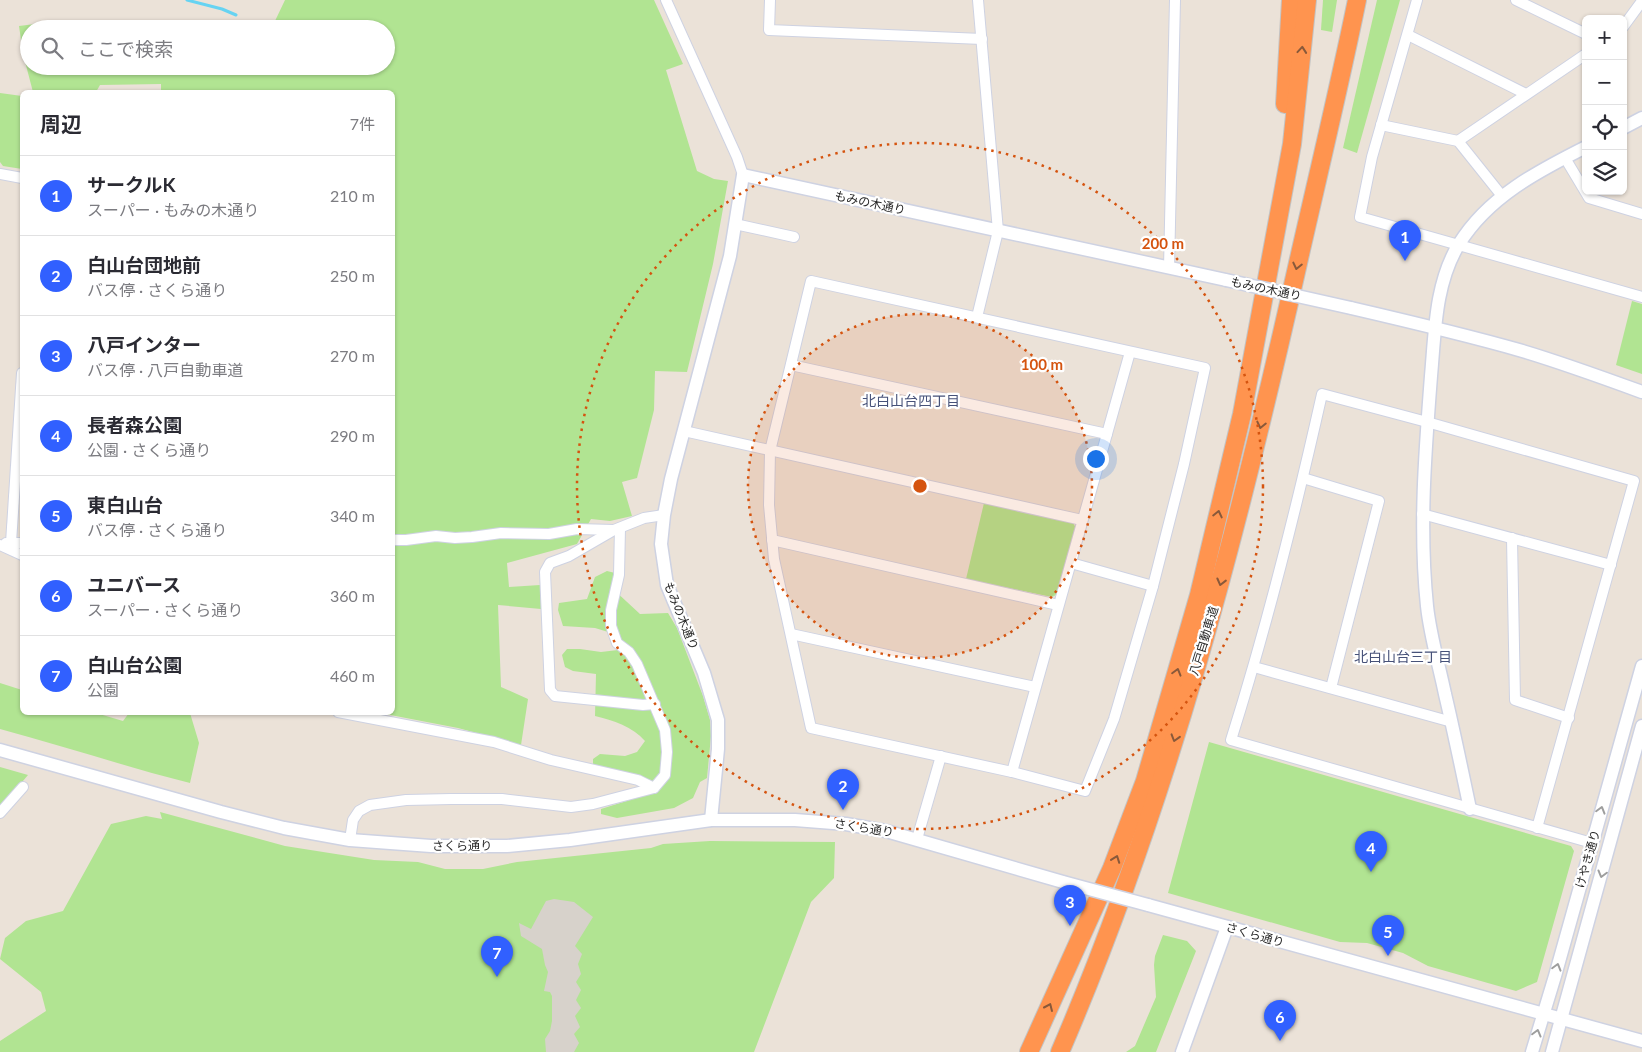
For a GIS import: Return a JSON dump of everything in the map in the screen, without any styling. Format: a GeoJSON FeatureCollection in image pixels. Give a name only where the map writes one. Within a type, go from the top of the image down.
{"type":"FeatureCollection","features":[{"type":"Feature","properties":{"kind":"highway"},"geometry":{"type":"LineString","coordinates":[[1272,254],[1282,148],[1291,0]]}},
{"type":"Feature","properties":{"kind":"highway"},"geometry":{"type":"LineString","coordinates":[[1272,254],[1292,144],[1307,0]]}},
{"type":"Feature","properties":{"kind":"highway"},"geometry":{"type":"LineString","coordinates":[[1308,219],[1345,0]]}},
{"type":"Feature","properties":{"kind":"highway"},"geometry":{"type":"LineString","coordinates":[[1308,219],[1357,0]]}},
{"type":"Feature","properties":{"kind":"highway","name":"八戸自動車道"},"geometry":{"type":"LineString","coordinates":[[1060,1052],[1086,993],[1130,873],[1185,707],[1216,600],[1258,437],[1308,219]]}},
{"type":"Feature","properties":{"kind":"highway","name":"八戸自動車道"},"geometry":{"type":"LineString","coordinates":[[1029,1052],[1112,868],[1145,781],[1199,595],[1237,433],[1272,254]]}},
{"type":"Feature","properties":{"kind":"street"},"geometry":{"type":"LineString","coordinates":[[666,0],[737,156],[743,175]]}},
{"type":"Feature","properties":{"kind":"street"},"geometry":{"type":"LineString","coordinates":[[770,0],[769,30],[982,38]]}},
{"type":"Feature","properties":{"kind":"street"},"geometry":{"type":"LineString","coordinates":[[977,317],[998,231],[978,0]]}},
{"type":"Feature","properties":{"kind":"street"},"geometry":{"type":"LineString","coordinates":[[1169,268],[1176,0]]}},
{"type":"Feature","properties":{"kind":"street"},"geometry":{"type":"LineString","coordinates":[[1417,0],[1372,158],[1360,217],[1642,297]]}},
{"type":"Feature","properties":{"kind":"street"},"geometry":{"type":"LineString","coordinates":[[1516,0],[1582,32]]}},
{"type":"Feature","properties":{"kind":"street"},"geometry":{"type":"LineString","coordinates":[[1627,21],[1642,1]]}},
{"type":"Feature","properties":{"kind":"street"},"geometry":{"type":"LineString","coordinates":[[1408,36],[1526,94]]}},
{"type":"Feature","properties":{"kind":"street"},"geometry":{"type":"LineString","coordinates":[[1458,141],[1582,57]]}},
{"type":"Feature","properties":{"kind":"street"},"geometry":{"type":"LineString","coordinates":[[1627,126],[1642,118]]}},
{"type":"Feature","properties":{"kind":"street"},"geometry":{"type":"LineString","coordinates":[[1381,125],[1458,141],[1502,196]]}},
{"type":"Feature","properties":{"kind":"street"},"geometry":{"type":"LineString","coordinates":[[1470,809],[1427,608],[1422,556],[1422,514],[1427,422],[1437,310],[1450,262],[1458,245],[1479,217],[1491,204],[1520,183],[1582,149]]}},
{"type":"Feature","properties":{"kind":"street"},"geometry":{"type":"LineString","coordinates":[[1565,158],[1589,198],[1642,214]]}},
{"type":"Feature","properties":{"kind":"street"},"geometry":{"type":"LineString","coordinates":[[0,174],[20,178]]}},
{"type":"Feature","properties":{"kind":"street","name":"もみの木通り"},"geometry":{"type":"LineString","coordinates":[[711,820],[718,749],[718,720],[704,673],[667,585],[661,544],[670,479],[730,256],[743,175],[1435,327],[1520,350],[1642,392]]}},
{"type":"Feature","properties":{"kind":"street"},"geometry":{"type":"LineString","coordinates":[[735,224],[794,237]]}},
{"type":"Feature","properties":{"kind":"street"},"geometry":{"type":"LineString","coordinates":[[811,281],[1130,352],[1204,368],[1184,464],[1153,586],[1114,719],[1085,791],[1012,772],[811,728],[774,559],[769,505],[770,451],[811,281]]}},
{"type":"Feature","properties":{"kind":"street"},"geometry":{"type":"LineString","coordinates":[[1012,772],[1130,352]]}},
{"type":"Feature","properties":{"kind":"street"},"geometry":{"type":"LineString","coordinates":[[792,366],[1107,434]]}},
{"type":"Feature","properties":{"kind":"street"},"geometry":{"type":"LineString","coordinates":[[4,543],[20,393]]}},
{"type":"Feature","properties":{"kind":"street"},"geometry":{"type":"LineString","coordinates":[[1537,828],[1634,481],[1322,394],[1303,478],[1254,667],[1231,740],[1470,809],[1537,828],[1592,843]]}},
{"type":"Feature","properties":{"kind":"street"},"geometry":{"type":"LineString","coordinates":[[684,431],[1082,520]]}},
{"type":"Feature","properties":{"kind":"street"},"geometry":{"type":"LineString","coordinates":[[1303,478],[1379,501],[1331,688]]}},
{"type":"Feature","properties":{"kind":"street"},"geometry":{"type":"LineString","coordinates":[[1422,514],[1611,565]]}},
{"type":"Feature","properties":{"kind":"street"},"geometry":{"type":"LineString","coordinates":[[655,704],[643,705],[555,696],[550,690],[545,572],[550,562],[569,556],[617,529],[644,518],[664,515]]}},
{"type":"Feature","properties":{"kind":"street"},"geometry":{"type":"LineString","coordinates":[[395,540],[436,536],[472,537],[501,533],[549,534],[577,529],[617,529]]}},
{"type":"Feature","properties":{"kind":"street"},"geometry":{"type":"LineString","coordinates":[[350,840],[352,820],[359,811],[370,805],[406,800],[451,799],[502,800],[571,807],[593,804],[654,788],[665,775],[667,752],[665,730],[637,664],[629,652],[617,643],[611,626],[611,610],[619,575],[617,529]]}},
{"type":"Feature","properties":{"kind":"street"},"geometry":{"type":"LineString","coordinates":[[1512,538],[1515,700],[1569,718]]}},
{"type":"Feature","properties":{"kind":"street"},"geometry":{"type":"LineString","coordinates":[[772,540],[1058,605]]}},
{"type":"Feature","properties":{"kind":"street"},"geometry":{"type":"LineString","coordinates":[[4,543],[20,543]]}},
{"type":"Feature","properties":{"kind":"street"},"geometry":{"type":"LineString","coordinates":[[4,543],[20,553]]}},
{"type":"Feature","properties":{"kind":"street"},"geometry":{"type":"LineString","coordinates":[[1071,562],[1153,586]]}},
{"type":"Feature","properties":{"kind":"street"},"geometry":{"type":"LineString","coordinates":[[791,634],[1035,687]]}},
{"type":"Feature","properties":{"kind":"street","name":"けやき通り"},"geometry":{"type":"LineString","coordinates":[[1532,1052],[1642,666]]}},
{"type":"Feature","properties":{"kind":"street"},"geometry":{"type":"LineString","coordinates":[[1254,667],[1452,722]]}},
{"type":"Feature","properties":{"kind":"street"},"geometry":{"type":"LineString","coordinates":[[354,715],[494,742],[551,760],[638,780],[654,788]]}},
{"type":"Feature","properties":{"kind":"street","name":"けやき通り"},"geometry":{"type":"LineString","coordinates":[[1552,1052],[1642,726]]}},
{"type":"Feature","properties":{"kind":"street","name":"さくら通り"},"geometry":{"type":"LineString","coordinates":[[0,750],[221,812],[284,828],[350,840],[431,846],[507,846],[570,840],[711,820],[795,820],[846,824],[886,831],[1642,1041]]}},
{"type":"Feature","properties":{"kind":"street"},"geometry":{"type":"LineString","coordinates":[[917,839],[941,756]]}},
{"type":"Feature","properties":{"kind":"street"},"geometry":{"type":"LineString","coordinates":[[0,813],[23,788]]}},
{"type":"Feature","properties":{"kind":"street"},"geometry":{"type":"LineString","coordinates":[[1182,1052],[1227,927]]}},
{"type":"Feature","properties":{"kind":"green space"},"geometry":{"type":"Polygon","coordinates":[[[285,0],[654,0],[683,64],[666,70],[697,171],[714,179],[728,181],[713,264],[687,372],[655,371],[654,410],[637,478],[622,482],[632,516],[610,521],[591,519],[577,544],[507,563],[509,587],[540,585],[541,609],[498,605],[501,687],[528,699],[521,745],[458,728],[390,715],[395,715],[395,90],[161,90],[161,84],[100,85],[97,90],[32,90],[29,75],[395,75],[395,20],[275,20],[285,0]]]}},
{"type":"Feature","properties":{"kind":"green space"},"geometry":{"type":"Polygon","coordinates":[[[1323,0],[1337,0],[1332,32],[1321,30],[1323,0]]]}},
{"type":"Feature","properties":{"kind":"green space"},"geometry":{"type":"Polygon","coordinates":[[[1377,0],[1400,0],[1357,153],[1343,148],[1377,0]]]}},
{"type":"Feature","properties":{"kind":"green space"},"geometry":{"type":"Polygon","coordinates":[[[0,93],[20,96],[20,169],[3,166],[0,162],[0,93]]]}},
{"type":"Feature","properties":{"kind":"green space"},"geometry":{"type":"Polygon","coordinates":[[[1632,301],[1642,304],[1642,374],[1616,365],[1632,301]]]}},
{"type":"Feature","properties":{"kind":"green space"},"geometry":{"type":"Polygon","coordinates":[[[984,503],[1073,523],[1076,528],[1056,595],[1052,597],[966,579],[984,503]]]}},
{"type":"Feature","properties":{"kind":"green space"},"geometry":{"type":"Polygon","coordinates":[[[607,571],[615,573],[613,589],[640,614],[668,613],[677,628],[703,696],[710,720],[711,736],[707,778],[700,782],[693,798],[674,808],[617,818],[601,814],[601,809],[652,793],[660,788],[651,780],[593,765],[593,759],[600,754],[625,756],[637,752],[645,741],[635,732],[622,725],[595,716],[596,674],[573,671],[565,667],[562,655],[567,649],[601,652],[618,650],[618,635],[595,628],[563,626],[558,610],[559,603],[587,599],[595,577],[607,571]]]}},
{"type":"Feature","properties":{"kind":"green space"},"geometry":{"type":"Polygon","coordinates":[[[0,683],[20,689],[20,715],[103,715],[123,721],[128,715],[191,715],[199,743],[190,783],[0,729],[0,683]]]}},
{"type":"Feature","properties":{"kind":"green space"},"geometry":{"type":"Polygon","coordinates":[[[1209,742],[1571,846],[1574,851],[1537,982],[1516,991],[1428,966],[1403,953],[1367,943],[1340,942],[1168,893],[1209,742]]]}},
{"type":"Feature","properties":{"kind":"green space"},"geometry":{"type":"Polygon","coordinates":[[[0,767],[28,775],[0,808],[0,767]]]}},
{"type":"Feature","properties":{"kind":"green space"},"geometry":{"type":"Polygon","coordinates":[[[160,812],[285,846],[374,860],[418,862],[445,869],[483,869],[517,862],[651,848],[663,844],[710,841],[835,842],[834,878],[811,902],[754,1052],[0,1052],[0,1041],[46,1011],[41,992],[0,959],[5,938],[26,921],[63,911],[111,824],[146,816],[162,819],[160,812]]]}},
{"type":"Feature","properties":{"kind":"green space"},"geometry":{"type":"Polygon","coordinates":[[[1163,935],[1187,941],[1196,951],[1156,1052],[1126,1052],[1135,1046],[1156,997],[1155,956],[1163,935]]]}},
{"type":"Feature","properties":{"kind":"shaded area"},"geometry":{"type":"Polygon","coordinates":[[[554,899],[574,902],[593,917],[575,946],[582,954],[578,964],[581,974],[576,982],[581,990],[576,1000],[581,1008],[575,1016],[580,1027],[574,1034],[579,1043],[574,1052],[546,1052],[545,1039],[550,1031],[552,1021],[552,996],[550,992],[544,991],[548,972],[542,949],[521,936],[519,923],[531,929],[546,901],[554,899]]]}},
{"type":"Feature","properties":{"kind":"waterway"},"geometry":{"type":"LineString","coordinates":[[187,0],[222,9],[236,15]]}},
{"type":"Feature","properties":{"kind":"place","name":"サークルK"},"geometry":{"type":"Point","coordinates":[1405,261]}},
{"type":"Feature","properties":{"kind":"place","name":"白山台団地前"},"geometry":{"type":"Point","coordinates":[843,810]}},
{"type":"Feature","properties":{"kind":"place","name":"長者森公園"},"geometry":{"type":"Point","coordinates":[1371,872]}},
{"type":"Feature","properties":{"kind":"place","name":"八戸インター"},"geometry":{"type":"Point","coordinates":[1070,926]}},
{"type":"Feature","properties":{"kind":"place","name":"東白山台"},"geometry":{"type":"Point","coordinates":[1388,956]}},
{"type":"Feature","properties":{"kind":"place","name":"白山台公園"},"geometry":{"type":"Point","coordinates":[497,977]}},
{"type":"Feature","properties":{"kind":"place","name":"ユニバース"},"geometry":{"type":"Point","coordinates":[1280,1041]}},
{"type":"Feature","properties":{"kind":"district","name":"北白山台四丁目"},"geometry":{"type":"Point","coordinates":[911,401]}},
{"type":"Feature","properties":{"kind":"district","name":"北白山台三丁目"},"geometry":{"type":"Point","coordinates":[1403,657]}}]}
